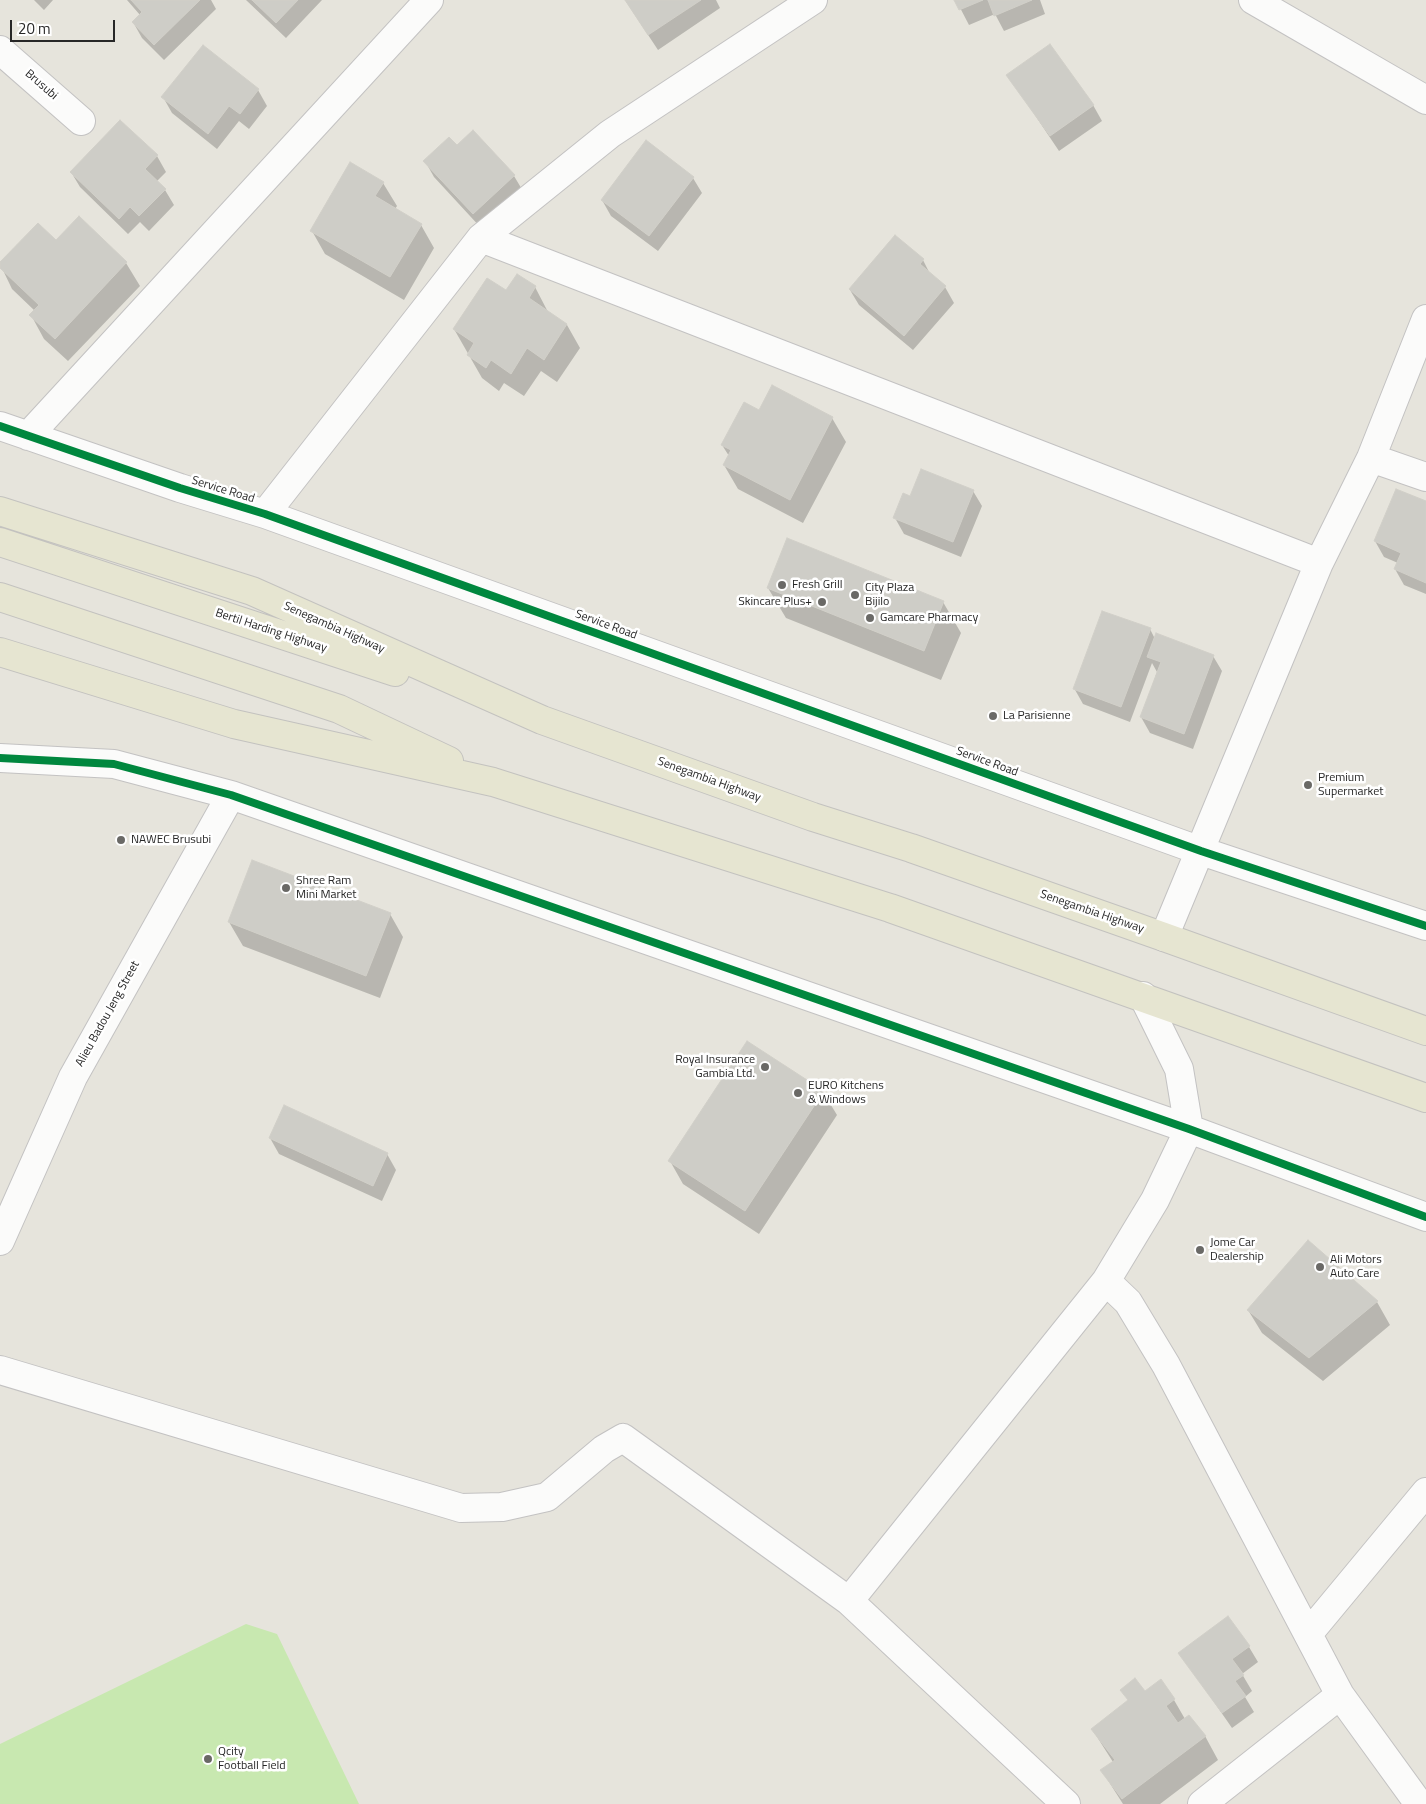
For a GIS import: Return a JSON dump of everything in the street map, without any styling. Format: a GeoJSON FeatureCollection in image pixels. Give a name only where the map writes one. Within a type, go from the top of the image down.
{"type":"FeatureCollection","features":[{"type":"Feature","properties":{"kind":"main road","name":"Senegambia Highway"},"geometry":{"type":"LineString","coordinates":[[0,512],[252,591],[542,720],[813,817],[911,848],[1164,937],[1426,1031]]}},
{"type":"Feature","properties":{"kind":"main road","name":"Bertil Harding Highway"},"geometry":{"type":"LineString","coordinates":[[0,542],[542,720]]}},
{"type":"Feature","properties":{"kind":"main road"},"geometry":{"type":"LineString","coordinates":[[0,597],[339,709],[493,782]]}},
{"type":"Feature","properties":{"kind":"main road"},"geometry":{"type":"LineString","coordinates":[[0,652],[234,724],[493,782],[890,908],[1143,996],[1426,1098]]}},
{"type":"Feature","properties":{"kind":"street"},"geometry":{"type":"LineString","coordinates":[[28,436],[429,0]]}},
{"type":"Feature","properties":{"kind":"street"},"geometry":{"type":"LineString","coordinates":[[266,514],[481,238],[610,134],[813,0]]}},
{"type":"Feature","properties":{"kind":"street"},"geometry":{"type":"LineString","coordinates":[[1253,0],[1426,100]]}},
{"type":"Feature","properties":{"kind":"street","name":"Brusubi"},"geometry":{"type":"LineString","coordinates":[[0,50],[81,121]]}},
{"type":"Feature","properties":{"kind":"street"},"geometry":{"type":"LineString","coordinates":[[481,238],[1319,563]]}},
{"type":"Feature","properties":{"kind":"street"},"geometry":{"type":"LineString","coordinates":[[1164,937],[1319,563],[1370,458],[1426,319]]}},
{"type":"Feature","properties":{"kind":"street","name":"Service Road"},"geometry":{"type":"LineString","coordinates":[[0,426],[180,488],[266,514],[1201,851],[1426,926]]}},
{"type":"Feature","properties":{"kind":"street"},"geometry":{"type":"LineString","coordinates":[[1370,458],[1426,477]]}},
{"type":"Feature","properties":{"kind":"street"},"geometry":{"type":"LineString","coordinates":[[0,758],[114,764],[231,796],[1189,1129],[1426,1217]]}},
{"type":"Feature","properties":{"kind":"street","name":"Alieu Badou Jeng Street"},"geometry":{"type":"LineString","coordinates":[[0,1241],[73,1077],[231,796]]}},
{"type":"Feature","properties":{"kind":"street"},"geometry":{"type":"LineString","coordinates":[[849,1601],[1106,1282],[1156,1200],[1189,1129],[1180,1069],[1143,996]]}},
{"type":"Feature","properties":{"kind":"street"},"geometry":{"type":"LineString","coordinates":[[1106,1282],[1128,1302],[1166,1365],[1340,1695],[1419,1804]]}},
{"type":"Feature","properties":{"kind":"street"},"geometry":{"type":"LineString","coordinates":[[0,1370],[461,1508],[502,1507],[547,1497],[604,1449],[623,1438],[849,1601],[1066,1804]]}},
{"type":"Feature","properties":{"kind":"street"},"geometry":{"type":"LineString","coordinates":[[1309,1633],[1426,1492]]}},
{"type":"Feature","properties":{"kind":"street"},"geometry":{"type":"LineString","coordinates":[[1202,1804],[1340,1695]]}},
{"type":"Feature","properties":{"kind":"green space"},"geometry":{"type":"Polygon","coordinates":[[[246,1624],[277,1634],[359,1804],[0,1804],[0,1744],[246,1624]]]}},
{"type":"Feature","properties":{"kind":"building"},"geometry":{"type":"Polygon","coordinates":[[[131,0],[200,0],[154,45],[132,22],[142,12],[131,0]]]}},
{"type":"Feature","properties":{"kind":"building"},"geometry":{"type":"Polygon","coordinates":[[[252,0],[298,0],[276,23],[252,0]]]}},
{"type":"Feature","properties":{"kind":"building"},"geometry":{"type":"Polygon","coordinates":[[[625,0],[701,0],[648,35],[625,0]]]}},
{"type":"Feature","properties":{"kind":"building"},"geometry":{"type":"Polygon","coordinates":[[[954,0],[983,0],[959,10],[954,0]]]}},
{"type":"Feature","properties":{"kind":"building"},"geometry":{"type":"Polygon","coordinates":[[[988,0],[1032,0],[994,16],[988,0]]]}},
{"type":"Feature","properties":{"kind":"building"},"geometry":{"type":"Polygon","coordinates":[[[1050,44],[1094,105],[1050,136],[1006,75],[1050,44]]]}},
{"type":"Feature","properties":{"kind":"building"},"geometry":{"type":"Polygon","coordinates":[[[203,45],[259,89],[240,114],[229,106],[208,134],[161,97],[203,45]]]}},
{"type":"Feature","properties":{"kind":"building"},"geometry":{"type":"Polygon","coordinates":[[[120,120],[158,155],[145,169],[166,189],[139,216],[130,207],[119,219],[70,172],[120,120]]]}},
{"type":"Feature","properties":{"kind":"building"},"geometry":{"type":"Polygon","coordinates":[[[473,130],[515,175],[473,214],[423,161],[449,137],[457,145],[473,130]]]}},
{"type":"Feature","properties":{"kind":"building"},"geometry":{"type":"Polygon","coordinates":[[[646,140],[694,177],[649,236],[601,200],[646,140]]]}},
{"type":"Feature","properties":{"kind":"building"},"geometry":{"type":"Polygon","coordinates":[[[350,162],[384,182],[375,196],[422,224],[390,277],[310,231],[350,162]]]}},
{"type":"Feature","properties":{"kind":"building"},"geometry":{"type":"Polygon","coordinates":[[[79,216],[127,262],[55,339],[29,315],[39,305],[0,268],[0,262],[38,223],[56,240],[79,216]]]}},
{"type":"Feature","properties":{"kind":"building"},"geometry":{"type":"Polygon","coordinates":[[[895,235],[924,259],[920,264],[946,286],[904,336],[849,289],[895,235]]]}},
{"type":"Feature","properties":{"kind":"building"},"geometry":{"type":"Polygon","coordinates":[[[517,274],[536,286],[529,298],[567,324],[544,360],[527,348],[511,374],[491,360],[486,368],[467,355],[474,343],[453,329],[487,278],[506,290],[517,274]]]}},
{"type":"Feature","properties":{"kind":"building"},"geometry":{"type":"Polygon","coordinates":[[[772,385],[833,417],[790,500],[723,465],[731,450],[721,445],[744,402],[759,410],[772,385]]]}},
{"type":"Feature","properties":{"kind":"building"},"geometry":{"type":"Polygon","coordinates":[[[921,469],[974,490],[953,542],[893,518],[903,493],[910,496],[921,469]]]}},
{"type":"Feature","properties":{"kind":"building"},"geometry":{"type":"Polygon","coordinates":[[[1396,489],[1426,501],[1426,583],[1394,569],[1401,553],[1374,541],[1396,489]]]}},
{"type":"Feature","properties":{"kind":"building","name":"City Plaza Bijilo"},"geometry":{"type":"Polygon","coordinates":[[[787,538],[944,601],[924,651],[767,588],[787,538]]]}},
{"type":"Feature","properties":{"kind":"building"},"geometry":{"type":"Polygon","coordinates":[[[1102,611],[1151,628],[1121,707],[1073,689],[1102,611]]]}},
{"type":"Feature","properties":{"kind":"building"},"geometry":{"type":"Polygon","coordinates":[[[1156,633],[1214,655],[1184,734],[1140,717],[1161,662],[1147,657],[1156,633]]]}},
{"type":"Feature","properties":{"kind":"building"},"geometry":{"type":"Polygon","coordinates":[[[252,860],[391,913],[366,976],[228,922],[252,860]]]}},
{"type":"Feature","properties":{"kind":"building"},"geometry":{"type":"Polygon","coordinates":[[[747,1041],[824,1091],[745,1211],[668,1161],[747,1041]]]}},
{"type":"Feature","properties":{"kind":"building"},"geometry":{"type":"Polygon","coordinates":[[[284,1105],[388,1153],[373,1186],[269,1138],[284,1105]]]}},
{"type":"Feature","properties":{"kind":"building"},"geometry":{"type":"Polygon","coordinates":[[[1308,1240],[1378,1301],[1309,1358],[1247,1310],[1308,1240]]]}},
{"type":"Feature","properties":{"kind":"building"},"geometry":{"type":"Polygon","coordinates":[[[1228,1616],[1250,1646],[1232,1659],[1244,1675],[1235,1681],[1246,1696],[1222,1713],[1178,1653],[1228,1616]]]}},
{"type":"Feature","properties":{"kind":"building"},"geometry":{"type":"Polygon","coordinates":[[[1135,1678],[1145,1691],[1161,1679],[1175,1699],[1166,1706],[1178,1723],[1189,1715],[1206,1736],[1122,1799],[1100,1770],[1115,1760],[1091,1729],[1128,1700],[1120,1690],[1135,1678]]]}},
{"type":"Feature","properties":{"kind":"cycle path"},"geometry":{"type":"LineString","coordinates":[[0,426],[180,488],[265,514],[1201,851],[1426,926]]}},
{"type":"Feature","properties":{"kind":"cycle path"},"geometry":{"type":"LineString","coordinates":[[0,758],[114,764],[231,795],[1189,1129],[1426,1217]]}},
{"type":"Feature","properties":{"kind":"place","name":"Fresh Grill"},"geometry":{"type":"Point","coordinates":[782,585]}},
{"type":"Feature","properties":{"kind":"place","name":"City Plaza Bijilo"},"geometry":{"type":"Point","coordinates":[855,595]}},
{"type":"Feature","properties":{"kind":"place","name":"Skincare Plus+"},"geometry":{"type":"Point","coordinates":[822,602]}},
{"type":"Feature","properties":{"kind":"place","name":"Gamcare Pharmacy"},"geometry":{"type":"Point","coordinates":[870,618]}},
{"type":"Feature","properties":{"kind":"place","name":"La Parisienne"},"geometry":{"type":"Point","coordinates":[993,716]}},
{"type":"Feature","properties":{"kind":"place","name":"Premium Supermarket"},"geometry":{"type":"Point","coordinates":[1308,785]}},
{"type":"Feature","properties":{"kind":"place","name":"NAWEC Brusubi"},"geometry":{"type":"Point","coordinates":[121,840]}},
{"type":"Feature","properties":{"kind":"place","name":"Shree Ram Mini Market"},"geometry":{"type":"Point","coordinates":[286,888]}},
{"type":"Feature","properties":{"kind":"place","name":"Royal Insurance Gambia Ltd."},"geometry":{"type":"Point","coordinates":[765,1067]}},
{"type":"Feature","properties":{"kind":"place","name":"EURO Kitchens & Windows"},"geometry":{"type":"Point","coordinates":[798,1093]}},
{"type":"Feature","properties":{"kind":"place","name":"Jome Car Dealership"},"geometry":{"type":"Point","coordinates":[1200,1250]}},
{"type":"Feature","properties":{"kind":"place","name":"Ali Motors Auto Care"},"geometry":{"type":"Point","coordinates":[1320,1267]}},
{"type":"Feature","properties":{"kind":"place","name":"Qcity Football Field"},"geometry":{"type":"Point","coordinates":[208,1759]}}]}
